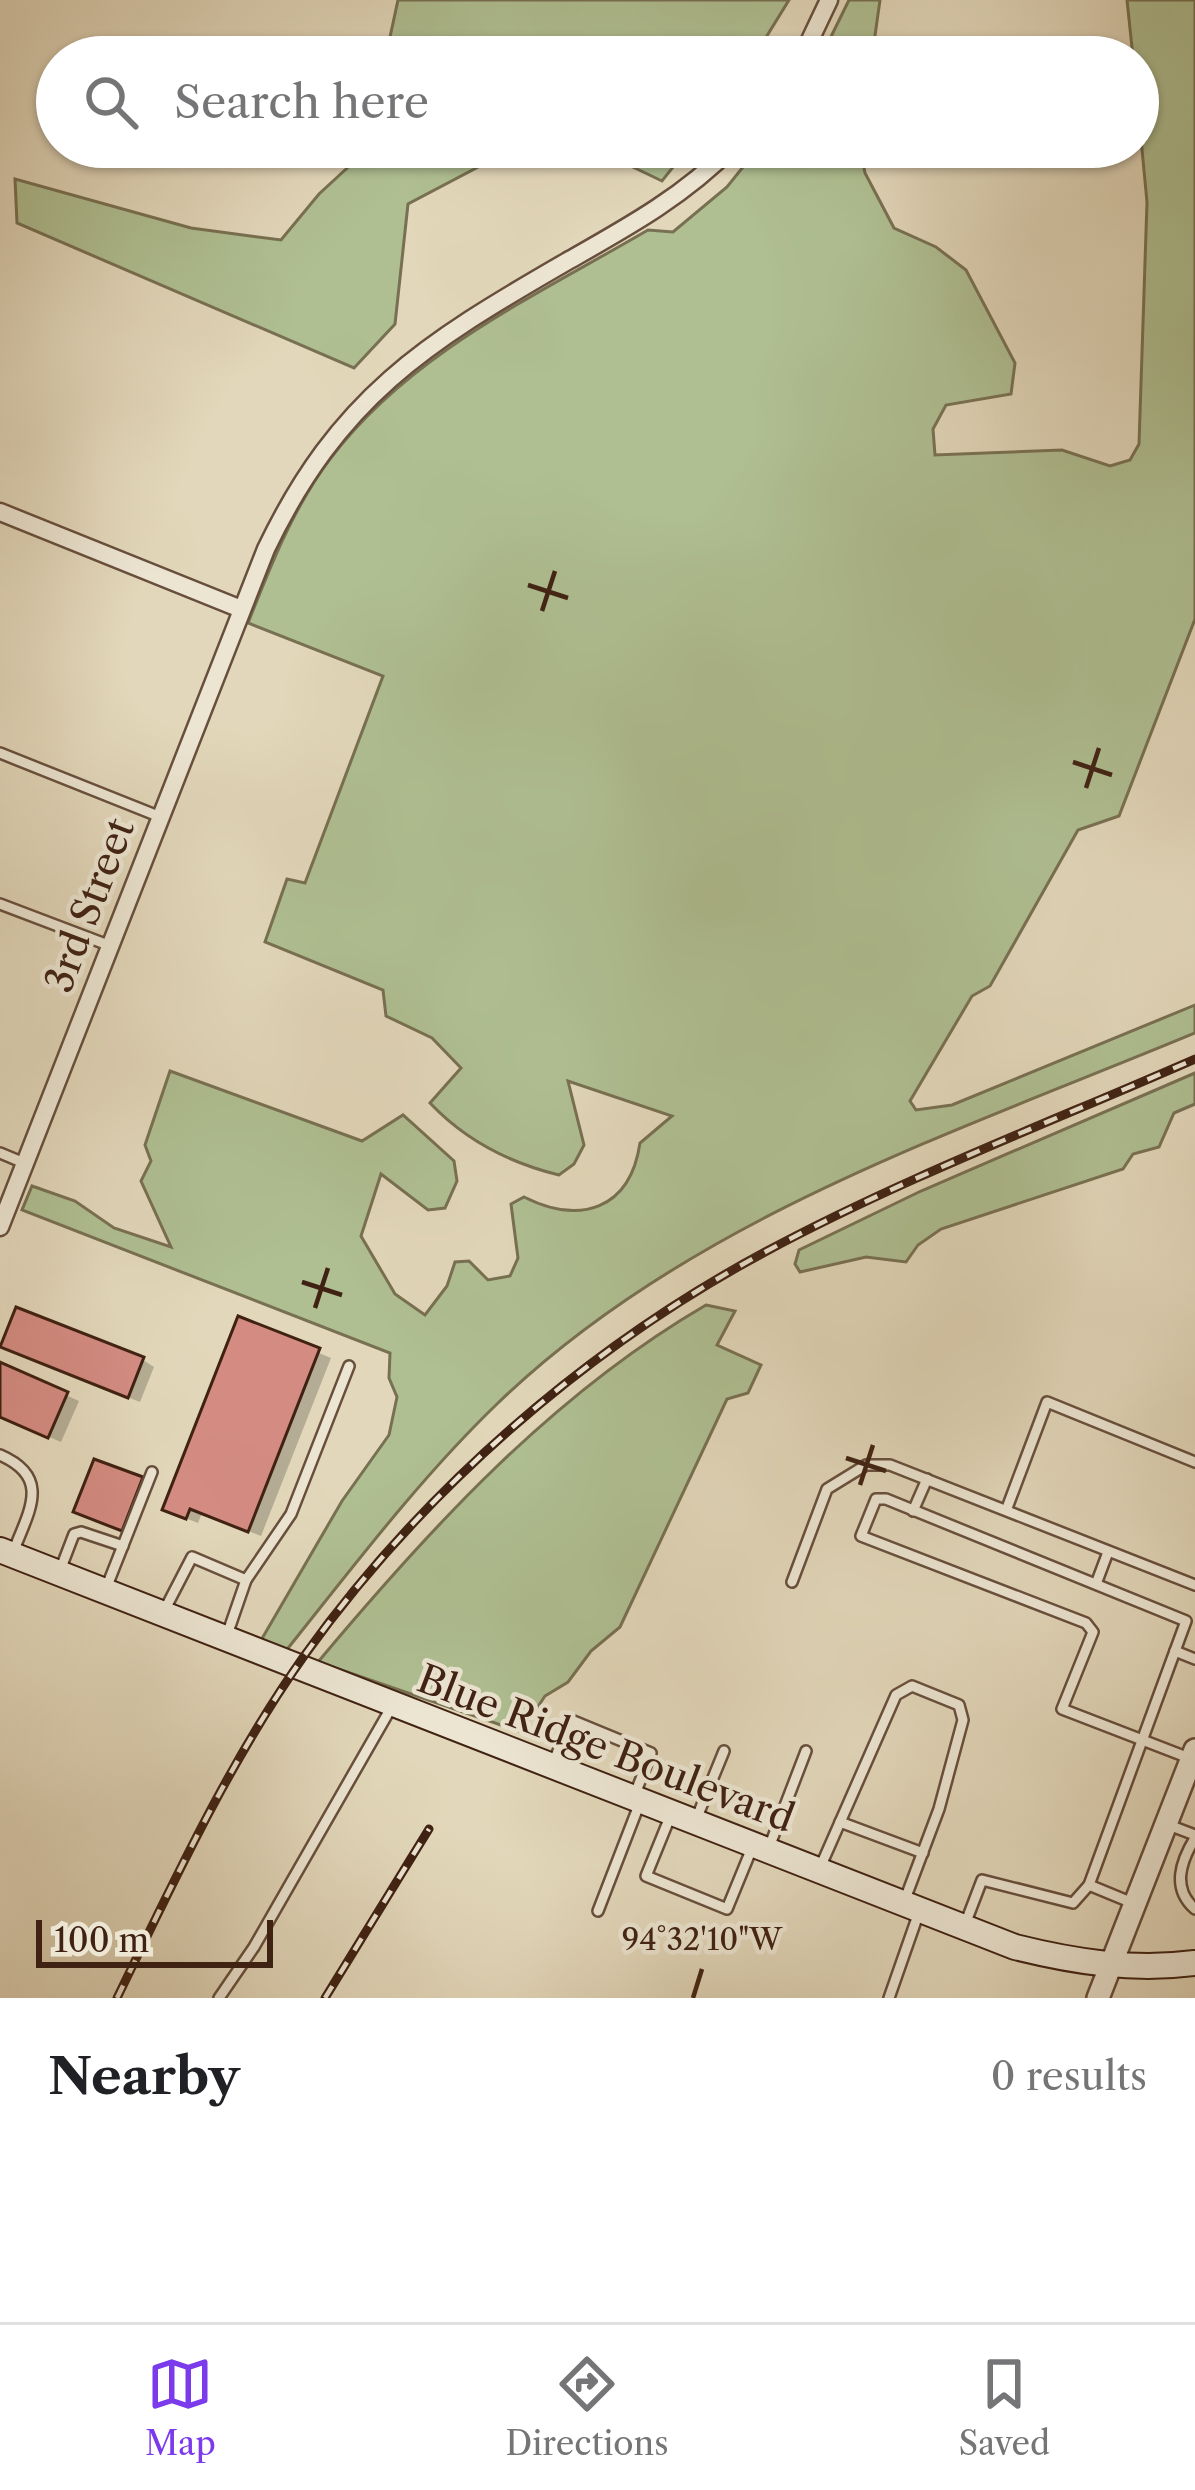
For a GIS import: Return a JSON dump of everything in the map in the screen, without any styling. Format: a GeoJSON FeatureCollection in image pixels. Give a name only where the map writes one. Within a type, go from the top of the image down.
{"type":"FeatureCollection","features":[{"type":"Feature","properties":{"kind":"main road","name":"Blue Ridge Boulevard"},"geometry":{"type":"LineString","coordinates":[[6,1552],[1031,1952],[1111,1965],[1195,1963]]}},
{"type":"Feature","properties":{"kind":"street"},"geometry":{"type":"LineString","coordinates":[[812,36],[829,0]]}},
{"type":"Feature","properties":{"kind":"street","name":"3rd Street"},"geometry":{"type":"LineString","coordinates":[[0,1227],[241,609],[289,500],[317,457],[365,400],[426,349],[671,201],[708,168]]}},
{"type":"Feature","properties":{"kind":"street"},"geometry":{"type":"LineString","coordinates":[[0,512],[241,609]]}},
{"type":"Feature","properties":{"kind":"street"},"geometry":{"type":"LineString","coordinates":[[1098,1998],[1193,1755]]}},
{"type":"Feature","properties":{"kind":"lane"},"geometry":{"type":"LineString","coordinates":[[0,753],[158,816]]}},
{"type":"Feature","properties":{"kind":"lane"},"geometry":{"type":"LineString","coordinates":[[0,904],[109,945]]}},
{"type":"Feature","properties":{"kind":"lane"},"geometry":{"type":"LineString","coordinates":[[0,1153],[24,1163]]}},
{"type":"Feature","properties":{"kind":"lane"},"geometry":{"type":"LineString","coordinates":[[226,1638],[246,1580],[291,1514],[350,1366]]}},
{"type":"Feature","properties":{"kind":"lane"},"geometry":{"type":"LineString","coordinates":[[1006,1508],[1047,1402],[1195,1462]]}},
{"type":"Feature","properties":{"kind":"lane"},"geometry":{"type":"LineString","coordinates":[[0,1455],[23,1465],[31,1476],[32,1493],[6,1552]]}},
{"type":"Feature","properties":{"kind":"lane"},"geometry":{"type":"LineString","coordinates":[[792,1582],[827,1489],[866,1466],[890,1465],[1195,1585]]}},
{"type":"Feature","properties":{"kind":"lane"},"geometry":{"type":"LineString","coordinates":[[105,1591],[152,1472]]}},
{"type":"Feature","properties":{"kind":"lane"},"geometry":{"type":"LineString","coordinates":[[914,1511],[927,1479]]}},
{"type":"Feature","properties":{"kind":"lane"},"geometry":{"type":"LineString","coordinates":[[964,1927],[982,1880],[1073,1903],[1089,1885],[1141,1740],[1186,1621],[876,1499],[861,1536],[1086,1623],[1093,1632],[1062,1709],[1141,1740],[1193,1755]]}},
{"type":"Feature","properties":{"kind":"lane"},"geometry":{"type":"LineString","coordinates":[[59,1573],[74,1534],[81,1532],[123,1546]]}},
{"type":"Feature","properties":{"kind":"lane"},"geometry":{"type":"LineString","coordinates":[[1096,1585],[1108,1552]]}},
{"type":"Feature","properties":{"kind":"lane"},"geometry":{"type":"LineString","coordinates":[[163,1613],[192,1557],[246,1580]]}},
{"type":"Feature","properties":{"kind":"lane"},"geometry":{"type":"LineString","coordinates":[[1175,1651],[1195,1659]]}},
{"type":"Feature","properties":{"kind":"lane"},"geometry":{"type":"LineString","coordinates":[[819,1870],[896,1695],[912,1686],[959,1705],[963,1720],[922,1853],[889,1998]]}},
{"type":"Feature","properties":{"kind":"lane"},"geometry":{"type":"LineString","coordinates":[[219,1998],[254,1947],[393,1703]]}},
{"type":"Feature","properties":{"kind":"lane"},"geometry":{"type":"LineString","coordinates":[[552,1766],[571,1720],[651,1753],[598,1911]]}},
{"type":"Feature","properties":{"kind":"lane"},"geometry":{"type":"LineString","coordinates":[[724,1751],[646,1876],[727,1909],[806,1751]]}},
{"type":"Feature","properties":{"kind":"lane"},"geometry":{"type":"LineString","coordinates":[[840,1822],[922,1853]]}},
{"type":"Feature","properties":{"kind":"lane"},"geometry":{"type":"LineString","coordinates":[[1166,1824],[1195,1836],[1179,1873],[1186,1901],[1195,1909]]}},
{"type":"Feature","properties":{"kind":"lane"},"geometry":{"type":"LineString","coordinates":[[1089,1885],[1135,1904]]}},
{"type":"Feature","properties":{"kind":"green space"},"geometry":{"type":"Polygon","coordinates":[[[398,0],[789,0],[767,36],[390,36],[398,0]]]}},
{"type":"Feature","properties":{"kind":"green space"},"geometry":{"type":"Polygon","coordinates":[[[849,0],[880,0],[875,36],[831,36],[849,0]]]}},
{"type":"Feature","properties":{"kind":"green space"},"geometry":{"type":"Polygon","coordinates":[[[1127,0],[1195,0],[1195,619],[1119,816],[1078,830],[990,986],[972,996],[910,1101],[916,1110],[952,1105],[1195,1005],[1195,1033],[828,1186],[654,1281],[573,1338],[469,1432],[285,1652],[260,1642],[342,1501],[389,1435],[397,1397],[389,1378],[390,1353],[22,1210],[32,1186],[75,1201],[114,1228],[171,1247],[141,1181],[151,1161],[145,1145],[170,1071],[362,1141],[403,1115],[454,1161],[457,1181],[445,1208],[428,1210],[381,1174],[361,1236],[395,1294],[425,1315],[447,1286],[455,1262],[469,1261],[488,1280],[510,1276],[518,1258],[511,1204],[524,1197],[564,1210],[599,1206],[626,1184],[640,1143],[672,1116],[568,1081],[584,1145],[574,1164],[559,1175],[506,1157],[473,1139],[430,1103],[461,1068],[432,1038],[386,1016],[383,990],[265,942],[287,879],[305,883],[383,676],[248,623],[294,518],[330,459],[362,421],[436,357],[648,230],[673,232],[727,187],[742,168],[864,168],[894,228],[936,247],[966,270],[1015,363],[1011,394],[946,405],[933,429],[935,455],[1062,450],[1110,466],[1130,460],[1139,444],[1147,202],[1144,168],[1159,168],[1159,36],[1131,36],[1127,0]]]}},
{"type":"Feature","properties":{"kind":"green space"},"geometry":{"type":"Polygon","coordinates":[[[347,168],[476,168],[408,204],[395,324],[354,368],[17,223],[15,179],[191,228],[281,240],[347,168]]]}},
{"type":"Feature","properties":{"kind":"green space"},"geometry":{"type":"Polygon","coordinates":[[[635,168],[672,168],[662,181],[635,168]]]}},
{"type":"Feature","properties":{"kind":"green space"},"geometry":{"type":"Polygon","coordinates":[[[1195,1073],[1195,1104],[1174,1113],[1159,1147],[1133,1154],[1123,1169],[941,1229],[918,1245],[906,1262],[866,1257],[800,1272],[795,1264],[799,1250],[921,1191],[1195,1073]]]}},
{"type":"Feature","properties":{"kind":"green space"},"geometry":{"type":"Polygon","coordinates":[[[706,1305],[735,1311],[717,1345],[761,1365],[748,1393],[727,1399],[620,1627],[591,1651],[568,1682],[545,1696],[521,1732],[318,1662],[497,1466],[597,1379],[706,1305]]]}},
{"type":"Feature","properties":{"kind":"building"},"geometry":{"type":"Polygon","coordinates":[[[16,1307],[144,1357],[128,1398],[0,1347],[16,1307]]]}},
{"type":"Feature","properties":{"kind":"building"},"geometry":{"type":"Polygon","coordinates":[[[238,1316],[320,1348],[248,1532],[190,1509],[186,1519],[162,1510],[238,1316]]]}},
{"type":"Feature","properties":{"kind":"building"},"geometry":{"type":"Polygon","coordinates":[[[0,1362],[68,1392],[48,1438],[0,1417],[0,1362]]]}},
{"type":"Feature","properties":{"kind":"building"},"geometry":{"type":"Polygon","coordinates":[[[94,1459],[143,1477],[122,1531],[73,1512],[94,1459]]]}},
{"type":"Feature","properties":{"kind":"railway"},"geometry":{"type":"LineString","coordinates":[[117,1998],[227,1780],[304,1656],[401,1537],[512,1428],[634,1332],[765,1252],[924,1175],[1195,1059]]}},
{"type":"Feature","properties":{"kind":"railway"},"geometry":{"type":"LineString","coordinates":[[325,1998],[429,1829]]}}]}
